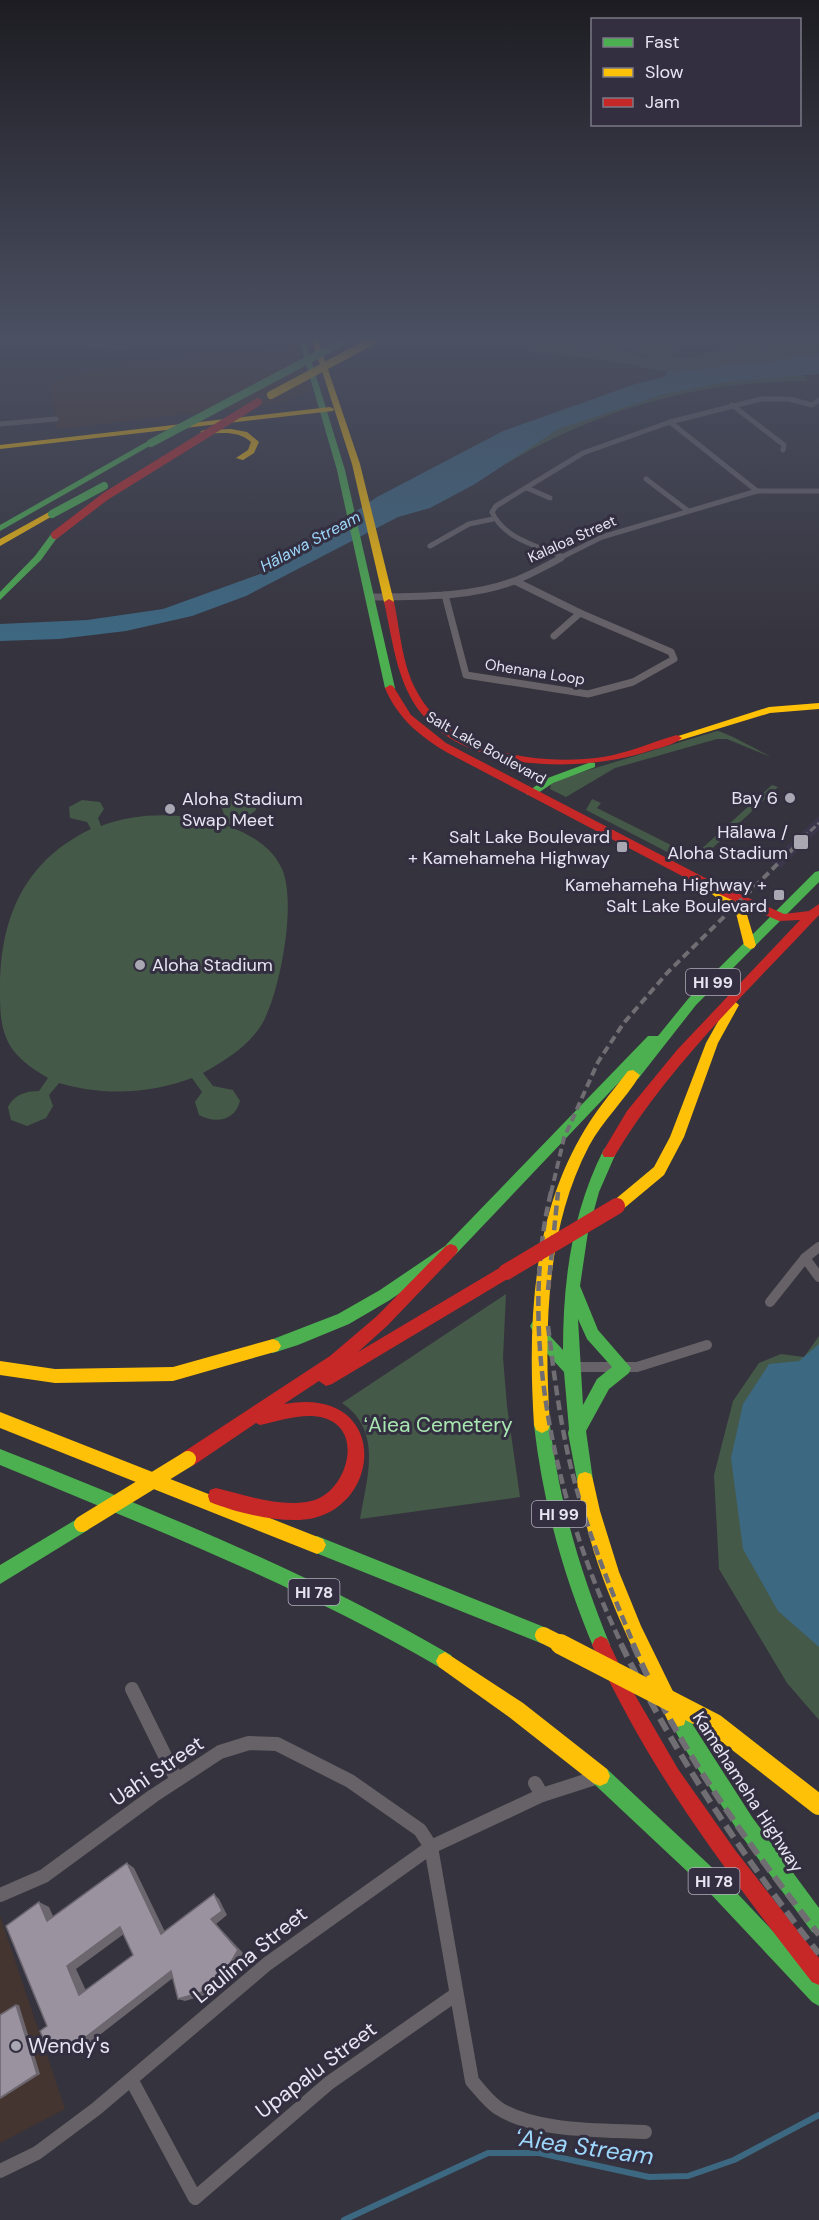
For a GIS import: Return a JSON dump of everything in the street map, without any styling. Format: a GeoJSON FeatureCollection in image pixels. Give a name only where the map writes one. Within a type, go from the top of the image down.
{"type":"FeatureCollection","features":[{"type":"Feature","properties":{"kind":"main road"},"geometry":{"type":"LineString","coordinates":[[0,448],[34,444]]}},
{"type":"Feature","properties":{"kind":"main road"},"geometry":{"type":"LineString","coordinates":[[0,448],[60,444]]}},
{"type":"Feature","properties":{"kind":"main road"},"geometry":{"type":"LineString","coordinates":[[0,543],[48,504],[107,467],[151,444]]}},
{"type":"Feature","properties":{"kind":"main road"},"geometry":{"type":"LineString","coordinates":[[0,528],[172,444]]}},
{"type":"Feature","properties":{"kind":"main road"},"geometry":{"type":"LineString","coordinates":[[0,597],[43,552],[55,535],[106,496],[191,444]]}},
{"type":"Feature","properties":{"kind":"main road"},"geometry":{"type":"LineString","coordinates":[[240,458],[251,451],[254,444]]}},
{"type":"Feature","properties":{"kind":"main road","name":"Salt Lake Boulevard"},"geometry":{"type":"LineString","coordinates":[[335,444],[391,690],[407,720],[435,742],[707,884],[779,916],[795,918],[816,911]]}},
{"type":"Feature","properties":{"kind":"main road","name":"Salt Lake Boulevard"},"geometry":{"type":"LineString","coordinates":[[349,444],[365,499],[410,689],[420,706],[433,721],[479,748],[531,760],[560,762],[615,757],[775,708],[819,706]]}},
{"type":"Feature","properties":{"kind":"main road"},"geometry":{"type":"LineString","coordinates":[[0,518],[48,504]]}},
{"type":"Feature","properties":{"kind":"main road"},"geometry":{"type":"LineString","coordinates":[[531,793],[556,778],[615,757]]}},
{"type":"Feature","properties":{"kind":"main road","name":"HI 99"},"geometry":{"type":"LineString","coordinates":[[819,875],[676,1020],[616,1095],[579,1154],[555,1221],[540,1283],[536,1323],[539,1401],[548,1465],[570,1563],[595,1635],[643,1729],[705,1828],[819,1975]]}},
{"type":"Feature","properties":{"kind":"main road"},"geometry":{"type":"LineString","coordinates":[[707,884],[741,911],[750,945]]}},
{"type":"Feature","properties":{"kind":"main road","name":"Kamehameha Highway"},"geometry":{"type":"LineString","coordinates":[[816,911],[743,984],[689,1044],[630,1116],[614,1142],[586,1209],[572,1282],[569,1367],[582,1468],[604,1553],[632,1630],[695,1751],[777,1872],[819,1924]]}},
{"type":"Feature","properties":{"kind":"main road"},"geometry":{"type":"LineString","coordinates":[[0,1575],[188,1460],[617,1206],[658,1171],[678,1137],[712,1043],[743,984]]}},
{"type":"Feature","properties":{"kind":"main road"},"geometry":{"type":"LineString","coordinates":[[188,1460],[336,1361],[414,1291],[447,1252],[534,1165],[636,1054],[676,1020]]}},
{"type":"Feature","properties":{"kind":"main road"},"geometry":{"type":"LineString","coordinates":[[0,1368],[55,1376],[173,1374],[306,1337],[385,1298],[447,1252]]}},
{"type":"Feature","properties":{"kind":"main road"},"geometry":{"type":"LineString","coordinates":[[572,1282],[589,1333],[602,1350],[622,1368],[603,1384],[576,1433]]}},
{"type":"Feature","properties":{"kind":"main road"},"geometry":{"type":"LineString","coordinates":[[536,1323],[546,1342],[569,1367]]}},
{"type":"Feature","properties":{"kind":"main road"},"geometry":{"type":"LineString","coordinates":[[176,1488],[302,1511],[329,1504],[350,1486],[354,1475],[354,1443],[347,1427],[335,1414],[305,1409],[260,1418]]}},
{"type":"Feature","properties":{"kind":"main road","name":"HI 78"},"geometry":{"type":"LineString","coordinates":[[0,1420],[543,1635],[715,1724],[819,1805]]}},
{"type":"Feature","properties":{"kind":"main road","name":"HI 78"},"geometry":{"type":"LineString","coordinates":[[0,1457],[269,1571],[365,1616],[437,1658],[561,1743],[667,1834],[751,1918],[819,1995]]}},
{"type":"Feature","properties":{"kind":"street"},"geometry":{"type":"LineString","coordinates":[[561,556],[503,529],[494,519],[492,512],[496,506],[583,453],[609,444]]}},
{"type":"Feature","properties":{"kind":"street"},"geometry":{"type":"LineString","coordinates":[[697,444],[757,491]]}},
{"type":"Feature","properties":{"kind":"street"},"geometry":{"type":"LineString","coordinates":[[782,444],[783,450]]}},
{"type":"Feature","properties":{"kind":"street"},"geometry":{"type":"LineString","coordinates":[[646,479],[687,510]]}},
{"type":"Feature","properties":{"kind":"street"},"geometry":{"type":"LineString","coordinates":[[527,488],[550,498]]}},
{"type":"Feature","properties":{"kind":"street","name":"Kalaloa Street"},"geometry":{"type":"LineString","coordinates":[[370,597],[445,595],[484,590],[515,581],[602,537],[687,510],[757,491],[819,491]]}},
{"type":"Feature","properties":{"kind":"street"},"geometry":{"type":"LineString","coordinates":[[430,546],[469,524],[494,519]]}},
{"type":"Feature","properties":{"kind":"street","name":"Ohenana Loop"},"geometry":{"type":"LineString","coordinates":[[445,595],[466,675],[588,694],[605,693],[674,659],[672,652],[580,613],[515,581]]}},
{"type":"Feature","properties":{"kind":"street"},"geometry":{"type":"LineString","coordinates":[[554,636],[580,613]]}},
{"type":"Feature","properties":{"kind":"street"},"geometry":{"type":"LineString","coordinates":[[770,1302],[805,1258],[819,1247]]}},
{"type":"Feature","properties":{"kind":"street"},"geometry":{"type":"LineString","coordinates":[[805,1258],[815,1275],[819,1277]]}},
{"type":"Feature","properties":{"kind":"street"},"geometry":{"type":"LineString","coordinates":[[569,1367],[637,1367],[707,1345]]}},
{"type":"Feature","properties":{"kind":"street"},"geometry":{"type":"LineString","coordinates":[[132,1689],[177,1780]]}},
{"type":"Feature","properties":{"kind":"street","name":"Uahi Street"},"geometry":{"type":"LineString","coordinates":[[0,1895],[44,1876],[177,1780],[220,1752],[249,1743],[277,1744],[350,1781],[420,1830],[431,1847]]}},
{"type":"Feature","properties":{"kind":"street","name":"Laulima Street"},"geometry":{"type":"LineString","coordinates":[[0,2171],[38,2153],[132,2081],[267,1964],[431,1847],[538,1789],[600,1776]]}},
{"type":"Feature","properties":{"kind":"street"},"geometry":{"type":"LineString","coordinates":[[431,1847],[455,1995],[472,2081],[499,2109],[538,2122],[589,2129],[645,2132]]}},
{"type":"Feature","properties":{"kind":"street","name":"Upapalu Street"},"geometry":{"type":"LineString","coordinates":[[132,2081],[195,2198],[329,2083],[455,1995]]}},
{"type":"Feature","properties":{"kind":"shaded area"},"geometry":{"type":"Polygon","coordinates":[[[819,816],[819,830],[781,868],[770,862],[819,816]]]}},
{"type":"Feature","properties":{"kind":"shaded area"},"geometry":{"type":"Polygon","coordinates":[[[0,1916],[65,2109],[0,2143],[0,1916]]]}},
{"type":"Feature","properties":{"kind":"green space"},"geometry":{"type":"Polygon","coordinates":[[[520,444],[544,444],[488,475],[491,462],[520,444]]]}},
{"type":"Feature","properties":{"kind":"green space"},"geometry":{"type":"Polygon","coordinates":[[[717,731],[771,757],[727,739],[717,739],[615,768],[566,797],[550,789],[551,784],[559,779],[717,731]]]}},
{"type":"Feature","properties":{"kind":"green space"},"geometry":{"type":"Polygon","coordinates":[[[772,785],[778,787],[704,856],[677,857],[586,810],[592,799],[601,803],[597,808],[685,852],[690,848],[698,852],[772,785]]]}},
{"type":"Feature","properties":{"kind":"green space","name":"Aloha Stadium"},"geometry":{"type":"Polygon","coordinates":[[[243,795],[256,802],[256,810],[247,817],[235,818],[228,826],[251,837],[277,860],[286,882],[288,901],[285,946],[269,1010],[257,1032],[243,1046],[203,1073],[213,1086],[233,1090],[240,1101],[234,1113],[218,1120],[199,1115],[195,1102],[202,1092],[192,1078],[159,1087],[126,1091],[93,1090],[59,1083],[49,1095],[53,1106],[46,1118],[27,1126],[11,1120],[8,1107],[13,1099],[25,1093],[39,1091],[48,1078],[29,1066],[17,1054],[5,1036],[0,989],[5,939],[20,894],[33,875],[68,842],[91,829],[87,822],[70,818],[69,807],[82,800],[100,802],[104,809],[98,818],[101,826],[130,818],[158,815],[216,822],[224,814],[221,806],[224,801],[243,795]]]}},
{"type":"Feature","properties":{"kind":"green space","name":"ʻAiea Cemetery"},"geometry":{"type":"Polygon","coordinates":[[[506,1294],[503,1358],[507,1406],[520,1497],[360,1519],[368,1471],[368,1441],[355,1414],[342,1403],[506,1294]]]}},
{"type":"Feature","properties":{"kind":"green space"},"geometry":{"type":"Polygon","coordinates":[[[819,1336],[819,1720],[787,1683],[719,1569],[714,1475],[733,1401],[759,1363],[781,1354],[804,1357],[819,1336]]]}},
{"type":"Feature","properties":{"kind":"water"},"geometry":{"type":"Polygon","coordinates":[[[479,444],[536,444],[475,484],[430,508],[398,517],[246,596],[192,616],[126,631],[59,639],[0,641],[0,624],[87,620],[163,609],[266,572],[377,497],[479,444]]]}},
{"type":"Feature","properties":{"kind":"water"},"geometry":{"type":"Polygon","coordinates":[[[819,1344],[819,1647],[778,1611],[743,1549],[731,1458],[743,1404],[769,1364],[799,1361],[819,1344]]]}},
{"type":"Feature","properties":{"kind":"building"},"geometry":{"type":"Polygon","coordinates":[[[127,1863],[161,1934],[214,1894],[222,1911],[211,1919],[238,1950],[216,1988],[178,1999],[171,1971],[64,2054],[59,2042],[48,2051],[40,2031],[47,2026],[6,1926],[39,1902],[47,1921],[127,1863]],[[120,1927],[67,1966],[79,1995],[133,1955],[120,1927]]]}},
{"type":"Feature","properties":{"kind":"building","name":"Wendy's"},"geometry":{"type":"Polygon","coordinates":[[[16,2005],[37,2074],[0,2098],[0,2015],[16,2005]]]}},
{"type":"Feature","properties":{"kind":"waterway","name":"ʻAiea Stream"},"geometry":{"type":"LineString","coordinates":[[344,2220],[488,2153],[539,2153],[649,2177],[688,2176],[734,2160],[819,2115]]}},
{"type":"Feature","properties":{"kind":"railway"},"geometry":{"type":"LineString","coordinates":[[803,838],[819,823]]}},
{"type":"Feature","properties":{"kind":"railway"},"geometry":{"type":"LineString","coordinates":[[551,1193],[564,1138],[598,1062],[623,1024],[668,972],[805,837]]}},
{"type":"Feature","properties":{"kind":"railway"},"geometry":{"type":"LineString","coordinates":[[551,1192],[541,1248],[538,1305],[541,1364],[549,1423],[562,1482],[579,1539],[599,1594],[622,1645]]}},
{"type":"Feature","properties":{"kind":"railway"},"geometry":{"type":"LineString","coordinates":[[548,1290],[558,1192]]}},
{"type":"Feature","properties":{"kind":"railway"},"geometry":{"type":"LineString","coordinates":[[548,1326],[572,1473],[597,1551],[634,1645]]}},
{"type":"Feature","properties":{"kind":"railway"},"geometry":{"type":"LineString","coordinates":[[621,1644],[687,1765],[737,1843],[819,1954]]}},
{"type":"Feature","properties":{"kind":"railway"},"geometry":{"type":"LineString","coordinates":[[633,1644],[671,1722],[693,1759],[741,1831],[819,1935]]}},
{"type":"Feature","properties":{"kind":"traffic: fast"},"geometry":{"type":"LineString","coordinates":[[0,528],[150,444]]}},
{"type":"Feature","properties":{"kind":"traffic: fast"},"geometry":{"type":"LineString","coordinates":[[333,444],[390,688]]}},
{"type":"Feature","properties":{"kind":"traffic: fast"},"geometry":{"type":"LineString","coordinates":[[52,514],[104,486]]}},
{"type":"Feature","properties":{"kind":"traffic: fast"},"geometry":{"type":"LineString","coordinates":[[0,597],[38,558],[55,535]]}},
{"type":"Feature","properties":{"kind":"traffic: fast"},"geometry":{"type":"LineString","coordinates":[[531,793],[549,781],[591,765]]}},
{"type":"Feature","properties":{"kind":"traffic: fast"},"geometry":{"type":"LineString","coordinates":[[633,1075],[692,1002],[819,875]]}},
{"type":"Feature","properties":{"kind":"traffic: fast"},"geometry":{"type":"LineString","coordinates":[[451,1250],[653,1039]]}},
{"type":"Feature","properties":{"kind":"traffic: fast"},"geometry":{"type":"LineString","coordinates":[[585,1480],[571,1356],[574,1272],[581,1232],[592,1192],[609,1153]]}},
{"type":"Feature","properties":{"kind":"traffic: fast"},"geometry":{"type":"LineString","coordinates":[[273,1346],[321,1329],[364,1308],[447,1252]]}},
{"type":"Feature","properties":{"kind":"traffic: fast"},"geometry":{"type":"LineString","coordinates":[[575,1291],[592,1334],[623,1368],[603,1384],[576,1433]]}},
{"type":"Feature","properties":{"kind":"traffic: fast"},"geometry":{"type":"LineString","coordinates":[[538,1326],[546,1342],[569,1367]]}},
{"type":"Feature","properties":{"kind":"traffic: fast"},"geometry":{"type":"LineString","coordinates":[[542,1425],[550,1482],[563,1537],[601,1645]]}},
{"type":"Feature","properties":{"kind":"traffic: fast"},"geometry":{"type":"LineString","coordinates":[[0,1457],[283,1575],[392,1630],[445,1661]]}},
{"type":"Feature","properties":{"kind":"traffic: fast"},"geometry":{"type":"LineString","coordinates":[[0,1575],[82,1524]]}},
{"type":"Feature","properties":{"kind":"traffic: fast"},"geometry":{"type":"LineString","coordinates":[[317,1545],[543,1635]]}},
{"type":"Feature","properties":{"kind":"traffic: fast"},"geometry":{"type":"LineString","coordinates":[[677,1718],[745,1824],[819,1925]]}},
{"type":"Feature","properties":{"kind":"traffic: fast"},"geometry":{"type":"LineString","coordinates":[[600,1776],[713,1882],[819,1995]]}},
{"type":"Feature","properties":{"kind":"traffic: slow"},"geometry":{"type":"LineString","coordinates":[[0,447],[30,444]]}},
{"type":"Feature","properties":{"kind":"traffic: slow"},"geometry":{"type":"LineString","coordinates":[[240,458],[251,451],[254,444]]}},
{"type":"Feature","properties":{"kind":"traffic: slow"},"geometry":{"type":"LineString","coordinates":[[349,444],[389,602]]}},
{"type":"Feature","properties":{"kind":"traffic: slow"},"geometry":{"type":"LineString","coordinates":[[0,543],[52,514]]}},
{"type":"Feature","properties":{"kind":"traffic: slow"},"geometry":{"type":"LineString","coordinates":[[677,738],[769,710],[819,706]]}},
{"type":"Feature","properties":{"kind":"traffic: slow"},"geometry":{"type":"LineString","coordinates":[[707,884],[741,911],[750,945]]}},
{"type":"Feature","properties":{"kind":"traffic: slow"},"geometry":{"type":"LineString","coordinates":[[617,1206],[659,1171],[677,1137],[712,1043],[733,1005]]}},
{"type":"Feature","properties":{"kind":"traffic: slow"},"geometry":{"type":"LineString","coordinates":[[542,1425],[540,1322],[543,1287],[555,1220],[565,1187],[583,1144],[633,1075]]}},
{"type":"Feature","properties":{"kind":"traffic: slow"},"geometry":{"type":"LineString","coordinates":[[0,1368],[55,1376],[173,1374],[273,1346]]}},
{"type":"Feature","properties":{"kind":"traffic: slow"},"geometry":{"type":"LineString","coordinates":[[0,1420],[317,1545]]}},
{"type":"Feature","properties":{"kind":"traffic: slow"},"geometry":{"type":"LineString","coordinates":[[82,1524],[188,1459]]}},
{"type":"Feature","properties":{"kind":"traffic: slow"},"geometry":{"type":"LineString","coordinates":[[585,1480],[591,1511],[610,1572],[648,1661],[677,1718]]}},
{"type":"Feature","properties":{"kind":"traffic: slow"},"geometry":{"type":"LineString","coordinates":[[543,1635],[715,1724],[819,1805]]}},
{"type":"Feature","properties":{"kind":"traffic: slow"},"geometry":{"type":"LineString","coordinates":[[445,1661],[516,1710],[600,1776]]}},
{"type":"Feature","properties":{"kind":"traffic: jam"},"geometry":{"type":"LineString","coordinates":[[55,535],[106,496],[191,444]]}},
{"type":"Feature","properties":{"kind":"traffic: jam"},"geometry":{"type":"LineString","coordinates":[[389,602],[401,660],[411,691],[426,713],[446,730],[469,743],[495,753],[522,759],[577,762],[621,756],[677,738]]}},
{"type":"Feature","properties":{"kind":"traffic: jam"},"geometry":{"type":"LineString","coordinates":[[390,688],[394,699],[407,717],[433,739],[452,751],[707,884],[783,918],[812,915]]}},
{"type":"Feature","properties":{"kind":"traffic: jam"},"geometry":{"type":"LineString","coordinates":[[609,1153],[632,1115],[682,1053],[819,908]]}},
{"type":"Feature","properties":{"kind":"traffic: jam"},"geometry":{"type":"LineString","coordinates":[[506,1272],[617,1206]]}},
{"type":"Feature","properties":{"kind":"traffic: jam"},"geometry":{"type":"LineString","coordinates":[[188,1459],[336,1361],[382,1321],[451,1250]]}},
{"type":"Feature","properties":{"kind":"traffic: jam"},"geometry":{"type":"LineString","coordinates":[[326,1379],[506,1272]]}},
{"type":"Feature","properties":{"kind":"traffic: jam"},"geometry":{"type":"LineString","coordinates":[[216,1496],[266,1508],[303,1511],[329,1503],[341,1493],[349,1480],[355,1465],[356,1450],[353,1435],[345,1423],[332,1413],[306,1409],[260,1417]]}},
{"type":"Feature","properties":{"kind":"traffic: jam"},"geometry":{"type":"LineString","coordinates":[[601,1645],[622,1690],[671,1776],[728,1857],[819,1975]]}},
{"type":"Feature","properties":{"kind":"place","name":"Bay 6"},"geometry":{"type":"Point","coordinates":[790,798]}},
{"type":"Feature","properties":{"kind":"place","name":"Aloha Stadium Swap Meet"},"geometry":{"type":"Point","coordinates":[170,809]}},
{"type":"Feature","properties":{"kind":"place","name":"Hālawa / Aloha Stadium"},"geometry":{"type":"Point","coordinates":[801,842]}},
{"type":"Feature","properties":{"kind":"place","name":"Salt Lake Boulevard + Kamehameha Highway"},"geometry":{"type":"Point","coordinates":[622,847]}},
{"type":"Feature","properties":{"kind":"place","name":"Kamehameha Highway + Salt Lake Boulevard"},"geometry":{"type":"Point","coordinates":[779,895]}},
{"type":"Feature","properties":{"kind":"place","name":"Aloha Stadium"},"geometry":{"type":"Point","coordinates":[140,965]}},
{"type":"Feature","properties":{"kind":"place","name":"Wendy's"},"geometry":{"type":"Point","coordinates":[16,2046]}},
{"type":"Feature","properties":{"kind":"water label","name":"Hālawa Stream"},"geometry":{"type":"Point","coordinates":[310,541]}}]}
